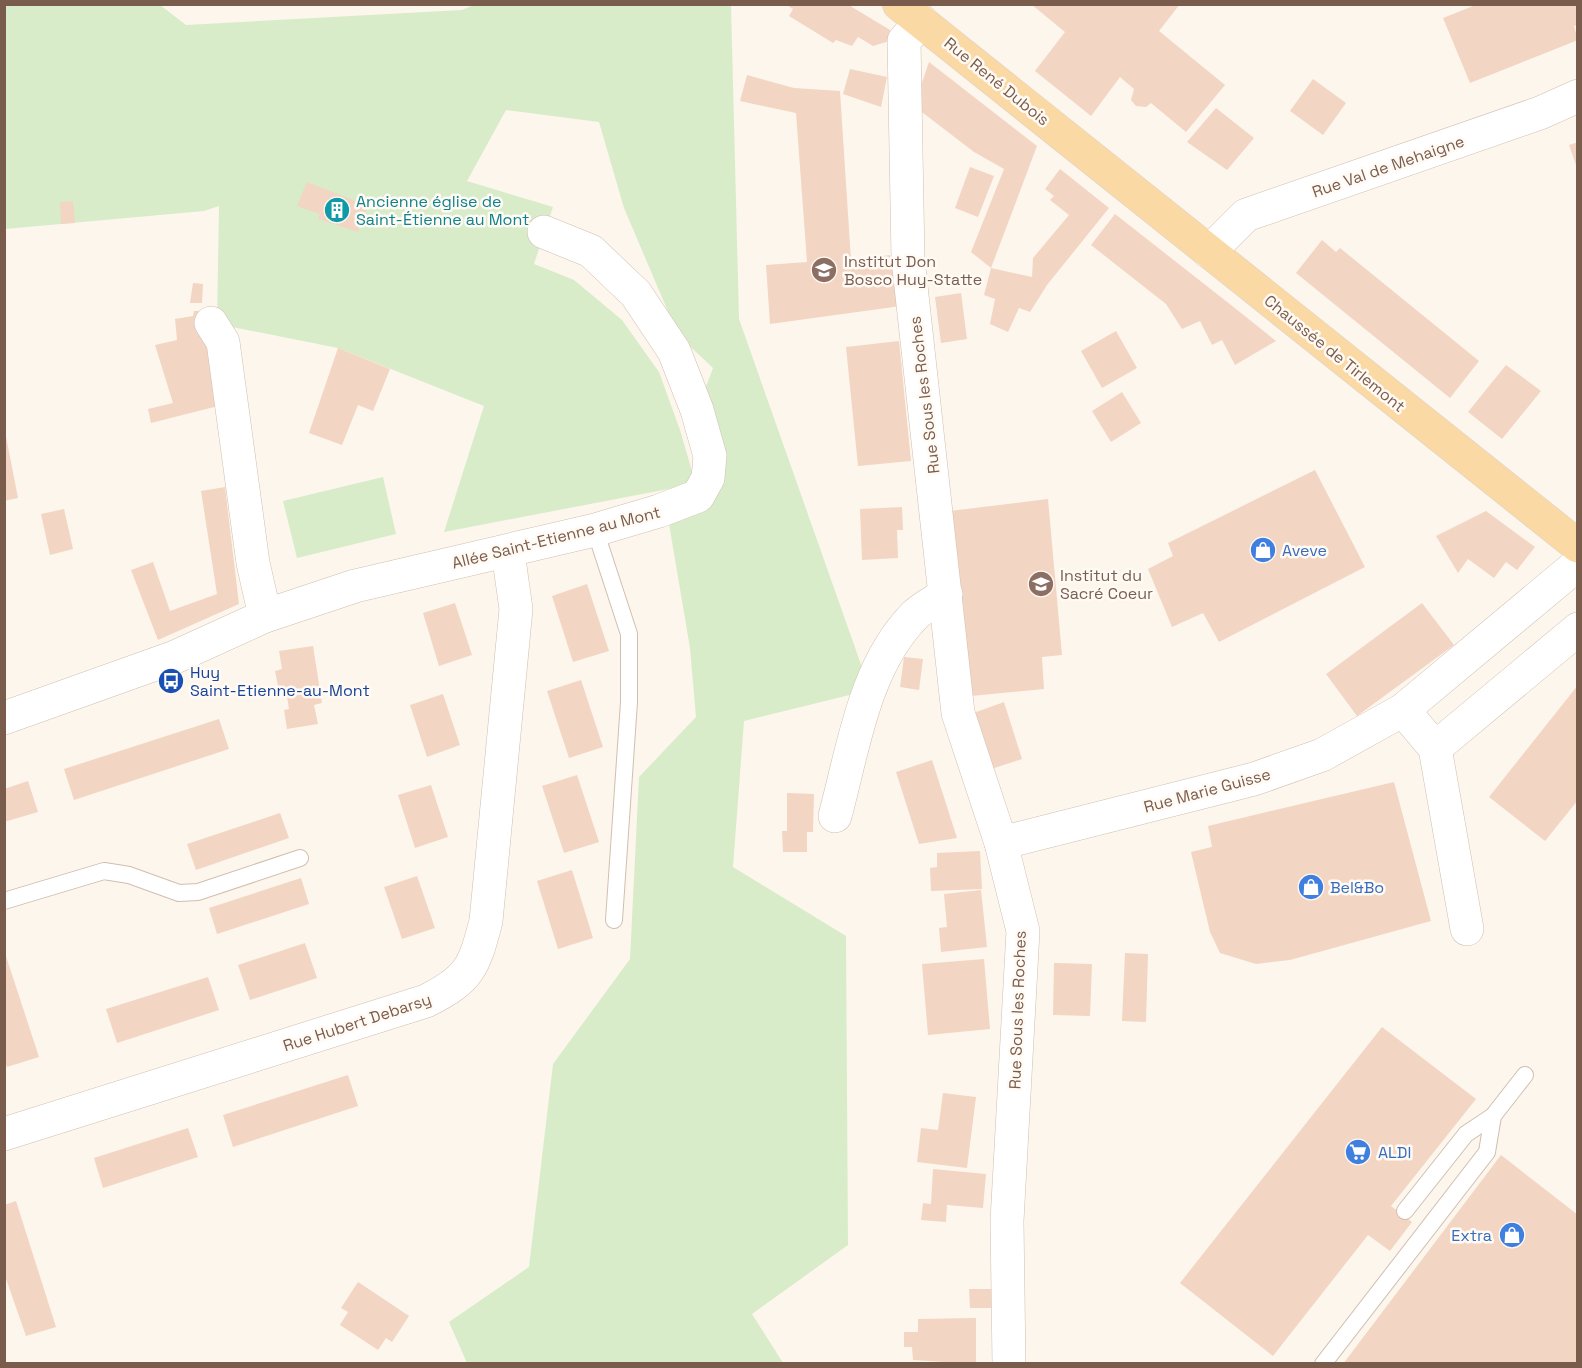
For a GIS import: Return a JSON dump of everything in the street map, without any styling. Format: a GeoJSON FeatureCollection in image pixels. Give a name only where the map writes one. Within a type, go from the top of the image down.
{"type":"FeatureCollection","features":[{"type":"Feature","properties":{"kind":"main road","name":"Rue René Dubois"},"geometry":{"type":"LineString","coordinates":[[910,13],[1094,159]]}},
{"type":"Feature","properties":{"kind":"main road","name":"Chaussée de Tirlemont"},"geometry":{"type":"LineString","coordinates":[[1094,159],[1578,546]]}},
{"type":"Feature","properties":{"kind":"street","name":"Rue Sous les Roches"},"geometry":{"type":"LineString","coordinates":[[910,13],[904,41],[908,259],[958,713],[1001,843],[1023,931],[1007,1221],[1009,1364]]}},
{"type":"Feature","properties":{"kind":"street","name":"Rue Val de Mehaigne"},"geometry":{"type":"LineString","coordinates":[[1209,252],[1246,215],[1540,113],[1578,96]]}},
{"type":"Feature","properties":{"kind":"street","name":"Allée Saint-Etienne au Mont"},"geometry":{"type":"LineString","coordinates":[[4,718],[175,657],[265,616],[355,586],[596,530],[659,511],[698,496],[708,478],[710,456],[697,410],[674,351],[636,294],[591,251],[544,232]]}},
{"type":"Feature","properties":{"kind":"street"},"geometry":{"type":"LineString","coordinates":[[211,323],[223,342],[253,563],[265,616]]}},
{"type":"Feature","properties":{"kind":"street","name":"Rue Hubert Debarsy"},"geometry":{"type":"LineString","coordinates":[[4,1134],[426,1001],[455,986],[477,957],[486,921],[516,609],[507,552]]}},
{"type":"Feature","properties":{"kind":"street","name":"Rue Marie Guisse"},"geometry":{"type":"LineString","coordinates":[[1001,843],[1254,779],[1322,755],[1403,710],[1578,564]]}},
{"type":"Feature","properties":{"kind":"street"},"geometry":{"type":"LineString","coordinates":[[835,816],[870,690],[889,649],[916,615],[946,594]]}},
{"type":"Feature","properties":{"kind":"street"},"geometry":{"type":"LineString","coordinates":[[1435,748],[1578,629]]}},
{"type":"Feature","properties":{"kind":"street"},"geometry":{"type":"LineString","coordinates":[[1403,710],[1435,748],[1467,929]]}},
{"type":"Feature","properties":{"kind":"lane"},"geometry":{"type":"LineString","coordinates":[[596,530],[629,634],[629,702],[614,920]]}},
{"type":"Feature","properties":{"kind":"lane"},"geometry":{"type":"LineString","coordinates":[[4,901],[104,871],[129,875],[179,893],[198,892],[300,858]]}},
{"type":"Feature","properties":{"kind":"lane"},"geometry":{"type":"LineString","coordinates":[[1405,1211],[1466,1134],[1493,1116],[1525,1075]]}},
{"type":"Feature","properties":{"kind":"lane"},"geometry":{"type":"LineString","coordinates":[[1323,1364],[1487,1152],[1493,1116]]}},
{"type":"Feature","properties":{"kind":"green space"},"geometry":{"type":"Polygon","coordinates":[[[476,4],[731,5],[739,319],[870,690],[744,721],[733,867],[846,936],[848,1245],[752,1314],[783,1363],[467,1363],[449,1322],[529,1267],[553,1064],[630,959],[639,777],[696,717],[690,648],[668,518],[679,504],[698,496],[708,478],[710,456],[697,410],[713,368],[678,335],[624,208],[599,122],[506,110],[467,181],[553,207],[534,264],[574,280],[622,320],[659,372],[694,478],[684,486],[444,532],[484,406],[338,348],[217,324],[219,206],[204,211],[5,229],[5,5],[160,5],[186,25],[462,10],[476,4]]]}},
{"type":"Feature","properties":{"kind":"green space"},"geometry":{"type":"Polygon","coordinates":[[[383,477],[396,534],[297,558],[283,501],[383,477]]]}},
{"type":"Feature","properties":{"kind":"building"},"geometry":{"type":"Polygon","coordinates":[[[785,4],[847,4],[890,30],[893,40],[873,46],[858,37],[852,46],[836,40],[833,43],[789,16],[793,9],[785,4]]]}},
{"type":"Feature","properties":{"kind":"building"},"geometry":{"type":"Polygon","coordinates":[[[1031,4],[1180,4],[1159,31],[1225,85],[1186,132],[1151,103],[1146,107],[1136,106],[1131,100],[1134,89],[1120,77],[1091,116],[1035,71],[1065,32],[1031,4]]]}},
{"type":"Feature","properties":{"kind":"building"},"geometry":{"type":"Polygon","coordinates":[[[1478,4],[1578,4],[1578,25],[1574,26],[1578,40],[1470,83],[1443,18],[1478,4]]]}},
{"type":"Feature","properties":{"kind":"building"},"geometry":{"type":"Polygon","coordinates":[[[929,62],[1037,146],[991,268],[971,252],[1004,169],[974,152],[914,106],[929,62]]]}},
{"type":"Feature","properties":{"kind":"building"},"geometry":{"type":"Polygon","coordinates":[[[850,69],[887,77],[881,107],[843,94],[850,69]]]}},
{"type":"Feature","properties":{"kind":"building"},"geometry":{"type":"Polygon","coordinates":[[[747,75],[794,88],[840,91],[851,260],[890,255],[901,306],[770,324],[766,265],[807,262],[796,113],[740,101],[747,75]]]}},
{"type":"Feature","properties":{"kind":"building"},"geometry":{"type":"Polygon","coordinates":[[[1313,79],[1346,103],[1323,135],[1290,111],[1313,79]]]}},
{"type":"Feature","properties":{"kind":"building"},"geometry":{"type":"Polygon","coordinates":[[[1216,108],[1254,138],[1227,170],[1187,142],[1216,108]]]}},
{"type":"Feature","properties":{"kind":"building"},"geometry":{"type":"Polygon","coordinates":[[[1578,142],[1578,168],[1577,168],[1569,145],[1578,142]]]}},
{"type":"Feature","properties":{"kind":"building"},"geometry":{"type":"Polygon","coordinates":[[[970,167],[994,176],[978,217],[955,208],[970,167]]]}},
{"type":"Feature","properties":{"kind":"building"},"geometry":{"type":"Polygon","coordinates":[[[1060,169],[1109,208],[1047,285],[1030,312],[1019,308],[1008,332],[990,324],[995,299],[984,295],[991,268],[1032,277],[1033,258],[1069,215],[1050,200],[1054,196],[1045,189],[1060,169]]]}},
{"type":"Feature","properties":{"kind":"building","name":"Ancienne église de Saint-Étienne au Mont"},"geometry":{"type":"Polygon","coordinates":[[[307,182],[368,206],[358,232],[318,219],[320,214],[297,206],[307,182]]]}},
{"type":"Feature","properties":{"kind":"building"},"geometry":{"type":"Polygon","coordinates":[[[73,201],[75,223],[61,224],[60,202],[73,201]]]}},
{"type":"Feature","properties":{"kind":"building"},"geometry":{"type":"Polygon","coordinates":[[[1115,214],[1276,341],[1235,365],[1222,340],[1212,345],[1200,321],[1182,329],[1166,304],[1091,245],[1115,214]]]}},
{"type":"Feature","properties":{"kind":"building"},"geometry":{"type":"Polygon","coordinates":[[[1322,240],[1336,252],[1340,248],[1479,361],[1450,398],[1296,273],[1322,240]]]}},
{"type":"Feature","properties":{"kind":"building"},"geometry":{"type":"Polygon","coordinates":[[[193,283],[203,284],[202,303],[190,303],[193,283]]]}},
{"type":"Feature","properties":{"kind":"building"},"geometry":{"type":"Polygon","coordinates":[[[961,293],[967,339],[941,343],[935,297],[961,293]]]}},
{"type":"Feature","properties":{"kind":"building"},"geometry":{"type":"Polygon","coordinates":[[[194,311],[201,311],[218,406],[151,423],[148,409],[173,403],[155,345],[177,340],[175,319],[193,316],[194,311]]]}},
{"type":"Feature","properties":{"kind":"building"},"geometry":{"type":"Polygon","coordinates":[[[1116,331],[1137,368],[1102,388],[1081,351],[1116,331]]]}},
{"type":"Feature","properties":{"kind":"building"},"geometry":{"type":"Polygon","coordinates":[[[899,341],[911,461],[858,466],[846,347],[899,341]]]}},
{"type":"Feature","properties":{"kind":"building"},"geometry":{"type":"Polygon","coordinates":[[[338,348],[390,369],[373,411],[358,405],[342,445],[309,433],[338,348]]]}},
{"type":"Feature","properties":{"kind":"building"},"geometry":{"type":"Polygon","coordinates":[[[1506,365],[1541,391],[1502,439],[1468,412],[1506,365]]]}},
{"type":"Feature","properties":{"kind":"building"},"geometry":{"type":"Polygon","coordinates":[[[1122,392],[1141,423],[1111,442],[1092,411],[1122,392]]]}},
{"type":"Feature","properties":{"kind":"building"},"geometry":{"type":"Polygon","coordinates":[[[4,426],[18,498],[4,501],[4,426]]]}},
{"type":"Feature","properties":{"kind":"building","name":"Aveve"},"geometry":{"type":"Polygon","coordinates":[[[1315,470],[1365,567],[1219,642],[1203,613],[1172,627],[1148,569],[1173,556],[1168,543],[1315,470]]]}},
{"type":"Feature","properties":{"kind":"building"},"geometry":{"type":"Polygon","coordinates":[[[225,487],[239,604],[158,640],[131,570],[153,562],[170,611],[217,594],[201,491],[225,487]]]}},
{"type":"Feature","properties":{"kind":"building"},"geometry":{"type":"Polygon","coordinates":[[[1048,499],[1062,655],[1042,657],[1044,689],[971,696],[950,511],[1048,499]]]}},
{"type":"Feature","properties":{"kind":"building"},"geometry":{"type":"Polygon","coordinates":[[[902,507],[903,530],[897,530],[898,558],[862,560],[860,509],[902,507]]]}},
{"type":"Feature","properties":{"kind":"building"},"geometry":{"type":"Polygon","coordinates":[[[64,509],[73,549],[50,555],[41,514],[64,509]]]}},
{"type":"Feature","properties":{"kind":"building"},"geometry":{"type":"Polygon","coordinates":[[[1486,511],[1535,547],[1517,570],[1506,562],[1494,578],[1468,559],[1458,573],[1436,536],[1486,511]]]}},
{"type":"Feature","properties":{"kind":"building"},"geometry":{"type":"Polygon","coordinates":[[[587,584],[609,651],[573,662],[552,596],[587,584]]]}},
{"type":"Feature","properties":{"kind":"building"},"geometry":{"type":"Polygon","coordinates":[[[455,603],[472,655],[439,666],[423,613],[455,603]]]}},
{"type":"Feature","properties":{"kind":"building"},"geometry":{"type":"Polygon","coordinates":[[[1422,603],[1454,645],[1357,716],[1326,674],[1422,603]]]}},
{"type":"Feature","properties":{"kind":"building"},"geometry":{"type":"Polygon","coordinates":[[[313,646],[322,703],[314,705],[318,724],[287,729],[284,710],[289,709],[286,690],[279,691],[275,671],[282,669],[279,651],[313,646]]]}},
{"type":"Feature","properties":{"kind":"building"},"geometry":{"type":"Polygon","coordinates":[[[904,657],[923,659],[919,690],[900,687],[904,657]]]}},
{"type":"Feature","properties":{"kind":"building"},"geometry":{"type":"Polygon","coordinates":[[[581,680],[603,747],[569,758],[547,691],[581,680]]]}},
{"type":"Feature","properties":{"kind":"building"},"geometry":{"type":"Polygon","coordinates":[[[1578,685],[1578,800],[1545,841],[1489,797],[1578,685]]]}},
{"type":"Feature","properties":{"kind":"building"},"geometry":{"type":"Polygon","coordinates":[[[443,694],[460,745],[427,757],[410,705],[443,694]]]}},
{"type":"Feature","properties":{"kind":"building"},"geometry":{"type":"Polygon","coordinates":[[[1004,702],[1022,759],[985,771],[968,715],[1004,702]]]}},
{"type":"Feature","properties":{"kind":"building"},"geometry":{"type":"Polygon","coordinates":[[[219,719],[229,749],[74,800],[64,769],[219,719]]]}},
{"type":"Feature","properties":{"kind":"building"},"geometry":{"type":"Polygon","coordinates":[[[932,760],[957,838],[919,844],[896,772],[932,760]]]}},
{"type":"Feature","properties":{"kind":"building"},"geometry":{"type":"Polygon","coordinates":[[[577,775],[599,842],[564,853],[542,786],[577,775]]]}},
{"type":"Feature","properties":{"kind":"building"},"geometry":{"type":"Polygon","coordinates":[[[28,781],[38,812],[4,822],[4,789],[28,781]]]}},
{"type":"Feature","properties":{"kind":"building","name":"Bel&Bo"},"geometry":{"type":"Polygon","coordinates":[[[1394,782],[1431,921],[1290,960],[1256,964],[1220,953],[1210,932],[1191,852],[1212,847],[1208,826],[1394,782]]]}},
{"type":"Feature","properties":{"kind":"building"},"geometry":{"type":"Polygon","coordinates":[[[431,785],[448,837],[415,848],[398,795],[431,785]]]}},
{"type":"Feature","properties":{"kind":"building"},"geometry":{"type":"Polygon","coordinates":[[[787,793],[814,794],[813,832],[807,832],[807,852],[783,852],[782,831],[787,831],[787,793]]]}},
{"type":"Feature","properties":{"kind":"building"},"geometry":{"type":"Polygon","coordinates":[[[280,813],[289,838],[196,870],[187,844],[280,813]]]}},
{"type":"Feature","properties":{"kind":"building"},"geometry":{"type":"Polygon","coordinates":[[[980,851],[982,889],[931,891],[930,868],[937,867],[937,853],[980,851]]]}},
{"type":"Feature","properties":{"kind":"building"},"geometry":{"type":"Polygon","coordinates":[[[572,870],[593,938],[558,949],[537,881],[572,870]]]}},
{"type":"Feature","properties":{"kind":"building"},"geometry":{"type":"Polygon","coordinates":[[[417,876],[435,928],[402,939],[384,887],[417,876]]]}},
{"type":"Feature","properties":{"kind":"building"},"geometry":{"type":"Polygon","coordinates":[[[301,878],[309,904],[217,934],[209,908],[301,878]]]}},
{"type":"Feature","properties":{"kind":"building"},"geometry":{"type":"Polygon","coordinates":[[[981,890],[987,947],[941,952],[939,928],[947,927],[944,894],[981,890]]]}},
{"type":"Feature","properties":{"kind":"building"},"geometry":{"type":"Polygon","coordinates":[[[305,943],[317,978],[250,1000],[238,965],[305,943]]]}},
{"type":"Feature","properties":{"kind":"building"},"geometry":{"type":"Polygon","coordinates":[[[4,950],[39,1057],[7,1067],[4,1059],[4,950]]]}},
{"type":"Feature","properties":{"kind":"building"},"geometry":{"type":"Polygon","coordinates":[[[1125,953],[1148,954],[1146,1022],[1122,1021],[1125,953]]]}},
{"type":"Feature","properties":{"kind":"building"},"geometry":{"type":"Polygon","coordinates":[[[984,959],[990,1029],[928,1035],[922,964],[984,959]]]}},
{"type":"Feature","properties":{"kind":"building"},"geometry":{"type":"Polygon","coordinates":[[[1054,963],[1092,964],[1090,1016],[1053,1015],[1054,963]]]}},
{"type":"Feature","properties":{"kind":"building"},"geometry":{"type":"Polygon","coordinates":[[[208,977],[219,1010],[117,1043],[106,1009],[208,977]]]}},
{"type":"Feature","properties":{"kind":"building","name":"ALDI"},"geometry":{"type":"Polygon","coordinates":[[[1382,1027],[1476,1099],[1391,1206],[1412,1222],[1390,1251],[1368,1235],[1273,1356],[1180,1283],[1382,1027]]]}},
{"type":"Feature","properties":{"kind":"building"},"geometry":{"type":"Polygon","coordinates":[[[348,1075],[358,1106],[233,1147],[223,1115],[348,1075]]]}},
{"type":"Feature","properties":{"kind":"building"},"geometry":{"type":"Polygon","coordinates":[[[943,1093],[976,1097],[967,1168],[917,1162],[921,1128],[938,1130],[943,1093]]]}},
{"type":"Feature","properties":{"kind":"building"},"geometry":{"type":"Polygon","coordinates":[[[188,1128],[198,1157],[103,1188],[94,1158],[188,1128]]]}},
{"type":"Feature","properties":{"kind":"building"},"geometry":{"type":"Polygon","coordinates":[[[1501,1155],[1578,1215],[1578,1364],[1343,1364],[1501,1155]]]}},
{"type":"Feature","properties":{"kind":"building"},"geometry":{"type":"Polygon","coordinates":[[[933,1169],[986,1174],[983,1208],[947,1205],[946,1222],[921,1220],[923,1203],[931,1204],[933,1169]]]}},
{"type":"Feature","properties":{"kind":"building"},"geometry":{"type":"Polygon","coordinates":[[[16,1201],[56,1327],[26,1336],[4,1273],[4,1205],[16,1201]]]}},
{"type":"Feature","properties":{"kind":"building"},"geometry":{"type":"Polygon","coordinates":[[[358,1282],[409,1316],[392,1342],[386,1338],[378,1350],[340,1325],[348,1312],[341,1308],[358,1282]]]}},
{"type":"Feature","properties":{"kind":"building"},"geometry":{"type":"Polygon","coordinates":[[[969,1289],[994,1289],[994,1308],[970,1308],[969,1289]]]}},
{"type":"Feature","properties":{"kind":"building"},"geometry":{"type":"Polygon","coordinates":[[[976,1318],[976,1364],[913,1360],[912,1347],[904,1347],[904,1332],[918,1332],[918,1319],[976,1318]]]}},
{"type":"Feature","properties":{"kind":"place","name":"Ancienne église de Saint-Étienne au Mont"},"geometry":{"type":"Point","coordinates":[337,210]}},
{"type":"Feature","properties":{"kind":"place","name":"Institut Don Bosco Huy-Statte"},"geometry":{"type":"Point","coordinates":[824,270]}},
{"type":"Feature","properties":{"kind":"place","name":"Aveve"},"geometry":{"type":"Point","coordinates":[1263,550]}},
{"type":"Feature","properties":{"kind":"place","name":"Institut du Sacré Coeur"},"geometry":{"type":"Point","coordinates":[1041,584]}},
{"type":"Feature","properties":{"kind":"place","name":"Huy Saint-Etienne-au-Mont"},"geometry":{"type":"Point","coordinates":[171,681]}},
{"type":"Feature","properties":{"kind":"place","name":"Bel&Bo"},"geometry":{"type":"Point","coordinates":[1311,887]}},
{"type":"Feature","properties":{"kind":"place","name":"ALDI"},"geometry":{"type":"Point","coordinates":[1358,1152]}},
{"type":"Feature","properties":{"kind":"place","name":"Extra"},"geometry":{"type":"Point","coordinates":[1512,1235]}}]}
